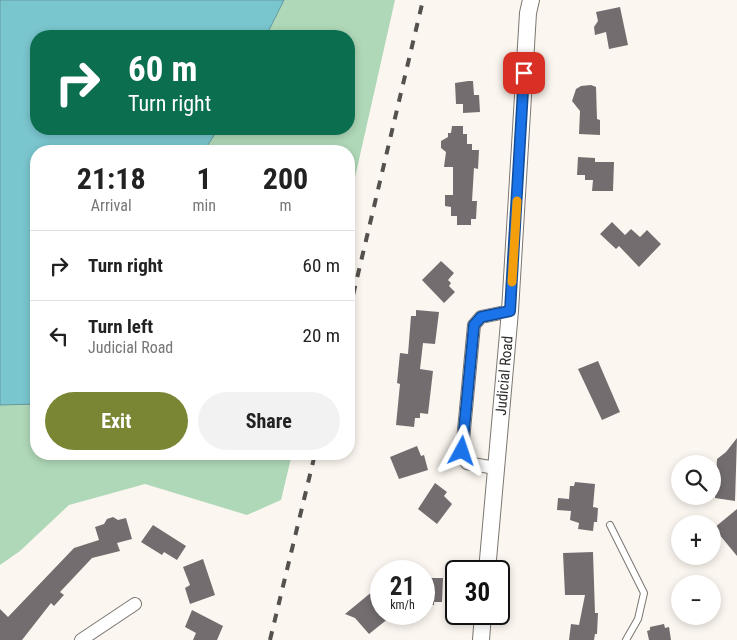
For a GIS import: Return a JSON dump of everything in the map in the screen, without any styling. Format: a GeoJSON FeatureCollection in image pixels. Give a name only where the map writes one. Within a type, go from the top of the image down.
{"type":"FeatureCollection","features":[{"type":"Feature","properties":{"kind":"street","name":"Judicial Road"},"geometry":{"type":"LineString","coordinates":[[488,560],[510,311],[528,13],[531,0]]}},
{"type":"Feature","properties":{"kind":"street"},"geometry":{"type":"LineString","coordinates":[[496,468],[467,463],[462,451],[474,325],[481,317],[510,311]]}},
{"type":"Feature","properties":{"kind":"street"},"geometry":{"type":"LineString","coordinates":[[81,640],[135,604]]}},
{"type":"Feature","properties":{"kind":"street"},"geometry":{"type":"LineString","coordinates":[[481,640],[482,625]]}},
{"type":"Feature","properties":{"kind":"lane"},"geometry":{"type":"LineString","coordinates":[[610,526],[644,593],[638,619],[626,640]]}},
{"type":"Feature","properties":{"kind":"green space"},"geometry":{"type":"Polygon","coordinates":[[[0,0],[395,0],[355,177],[355,145],[30,145],[30,460],[291,460],[281,500],[247,515],[145,484],[69,505],[20,551],[0,565],[0,0]]]}},
{"type":"Feature","properties":{"kind":"water"},"geometry":{"type":"Polygon","coordinates":[[[0,0],[284,0],[269,30],[30,30],[30,135],[214,135],[208,145],[30,145],[30,404],[0,405],[0,0]]]}},
{"type":"Feature","properties":{"kind":"building"},"geometry":{"type":"Polygon","coordinates":[[[620,7],[628,45],[609,49],[606,32],[595,35],[594,27],[598,21],[596,12],[620,7]]]}},
{"type":"Feature","properties":{"kind":"building"},"geometry":{"type":"Polygon","coordinates":[[[473,81],[474,95],[479,95],[480,112],[463,113],[463,104],[456,104],[455,83],[473,81]]]}},
{"type":"Feature","properties":{"kind":"building"},"geometry":{"type":"Polygon","coordinates":[[[591,85],[596,87],[597,119],[600,120],[600,135],[579,134],[580,111],[572,101],[576,89],[581,86],[591,85]]]}},
{"type":"Feature","properties":{"kind":"building"},"geometry":{"type":"Polygon","coordinates":[[[452,126],[463,126],[463,134],[467,134],[467,144],[472,144],[472,150],[479,150],[478,169],[474,168],[472,201],[477,201],[476,219],[471,219],[471,225],[457,225],[457,216],[451,216],[451,207],[445,206],[445,195],[453,195],[453,167],[444,167],[446,152],[441,148],[441,141],[448,137],[448,133],[451,133],[452,126]]]}},
{"type":"Feature","properties":{"kind":"building"},"geometry":{"type":"Polygon","coordinates":[[[578,157],[595,158],[595,162],[614,162],[613,191],[592,191],[593,180],[585,180],[585,175],[577,175],[578,157]]]}},
{"type":"Feature","properties":{"kind":"building"},"geometry":{"type":"Polygon","coordinates":[[[612,222],[625,235],[631,229],[640,237],[647,230],[661,244],[639,267],[619,246],[616,249],[600,234],[612,222]]]}},
{"type":"Feature","properties":{"kind":"building"},"geometry":{"type":"Polygon","coordinates":[[[441,261],[454,273],[448,280],[451,283],[449,286],[455,292],[444,303],[422,280],[441,261]]]}},
{"type":"Feature","properties":{"kind":"building"},"geometry":{"type":"Polygon","coordinates":[[[416,310],[439,312],[435,344],[423,343],[420,369],[433,371],[428,414],[420,413],[420,418],[415,418],[414,427],[396,425],[400,384],[397,383],[400,353],[408,354],[411,316],[416,316],[416,310]]]}},
{"type":"Feature","properties":{"kind":"building"},"geometry":{"type":"Polygon","coordinates":[[[598,361],[620,412],[602,420],[578,369],[598,361]]]}},
{"type":"Feature","properties":{"kind":"building"},"geometry":{"type":"Polygon","coordinates":[[[737,438],[735,501],[721,499],[721,456],[737,438]]]}},
{"type":"Feature","properties":{"kind":"building"},"geometry":{"type":"Polygon","coordinates":[[[417,446],[421,456],[424,455],[428,470],[399,479],[390,457],[417,446]]]}},
{"type":"Feature","properties":{"kind":"building"},"geometry":{"type":"Polygon","coordinates":[[[575,482],[595,484],[593,507],[598,508],[597,522],[594,522],[593,531],[578,529],[579,523],[570,520],[571,511],[557,510],[558,498],[569,499],[570,486],[574,486],[575,482]]]}},
{"type":"Feature","properties":{"kind":"building"},"geometry":{"type":"Polygon","coordinates":[[[435,483],[447,492],[444,496],[452,504],[437,524],[418,509],[435,483]]]}},
{"type":"Feature","properties":{"kind":"building"},"geometry":{"type":"Polygon","coordinates":[[[737,509],[737,556],[721,537],[721,522],[737,509]]]}},
{"type":"Feature","properties":{"kind":"building"},"geometry":{"type":"Polygon","coordinates":[[[113,517],[118,520],[126,518],[132,539],[117,543],[120,551],[92,558],[60,592],[64,595],[54,606],[51,603],[22,640],[0,640],[0,609],[8,617],[74,548],[99,540],[95,527],[104,524],[107,519],[113,517]]]}},
{"type":"Feature","properties":{"kind":"building"},"geometry":{"type":"Polygon","coordinates":[[[153,525],[186,546],[177,560],[164,552],[162,555],[141,542],[153,525]]]}},
{"type":"Feature","properties":{"kind":"building"},"geometry":{"type":"Polygon","coordinates":[[[593,552],[595,613],[598,613],[597,634],[595,634],[594,640],[569,640],[571,624],[579,625],[585,595],[565,595],[563,553],[593,552]]]}},
{"type":"Feature","properties":{"kind":"building"},"geometry":{"type":"Polygon","coordinates":[[[203,559],[215,595],[190,604],[185,588],[190,585],[183,567],[203,559]]]}},
{"type":"Feature","properties":{"kind":"building"},"geometry":{"type":"Polygon","coordinates":[[[435,578],[443,578],[442,602],[435,602],[435,578]]]}},
{"type":"Feature","properties":{"kind":"building"},"geometry":{"type":"Polygon","coordinates":[[[370,593],[370,625],[380,625],[369,634],[355,618],[345,614],[370,593]]]}},
{"type":"Feature","properties":{"kind":"building"},"geometry":{"type":"Polygon","coordinates":[[[192,610],[223,626],[217,640],[193,640],[196,633],[185,627],[192,610]]]}},
{"type":"Feature","properties":{"kind":"building"},"geometry":{"type":"Polygon","coordinates":[[[664,624],[665,628],[669,627],[671,640],[649,640],[647,631],[650,630],[650,627],[664,624]]]}},
{"type":"Feature","properties":{"kind":"railway"},"geometry":{"type":"LineString","coordinates":[[355,287],[423,0]]}},
{"type":"Feature","properties":{"kind":"railway"},"geometry":{"type":"LineString","coordinates":[[270,640],[314,460]]}},
{"type":"Feature","properties":{"kind":"slow traffic"},"geometry":{"type":"LineString","coordinates":[[512,282],[517,201]]}},
{"type":"Feature","properties":{"kind":"route"},"geometry":{"type":"LineString","coordinates":[[462,451],[474,325],[481,317],[510,311],[524,73]]}}]}
